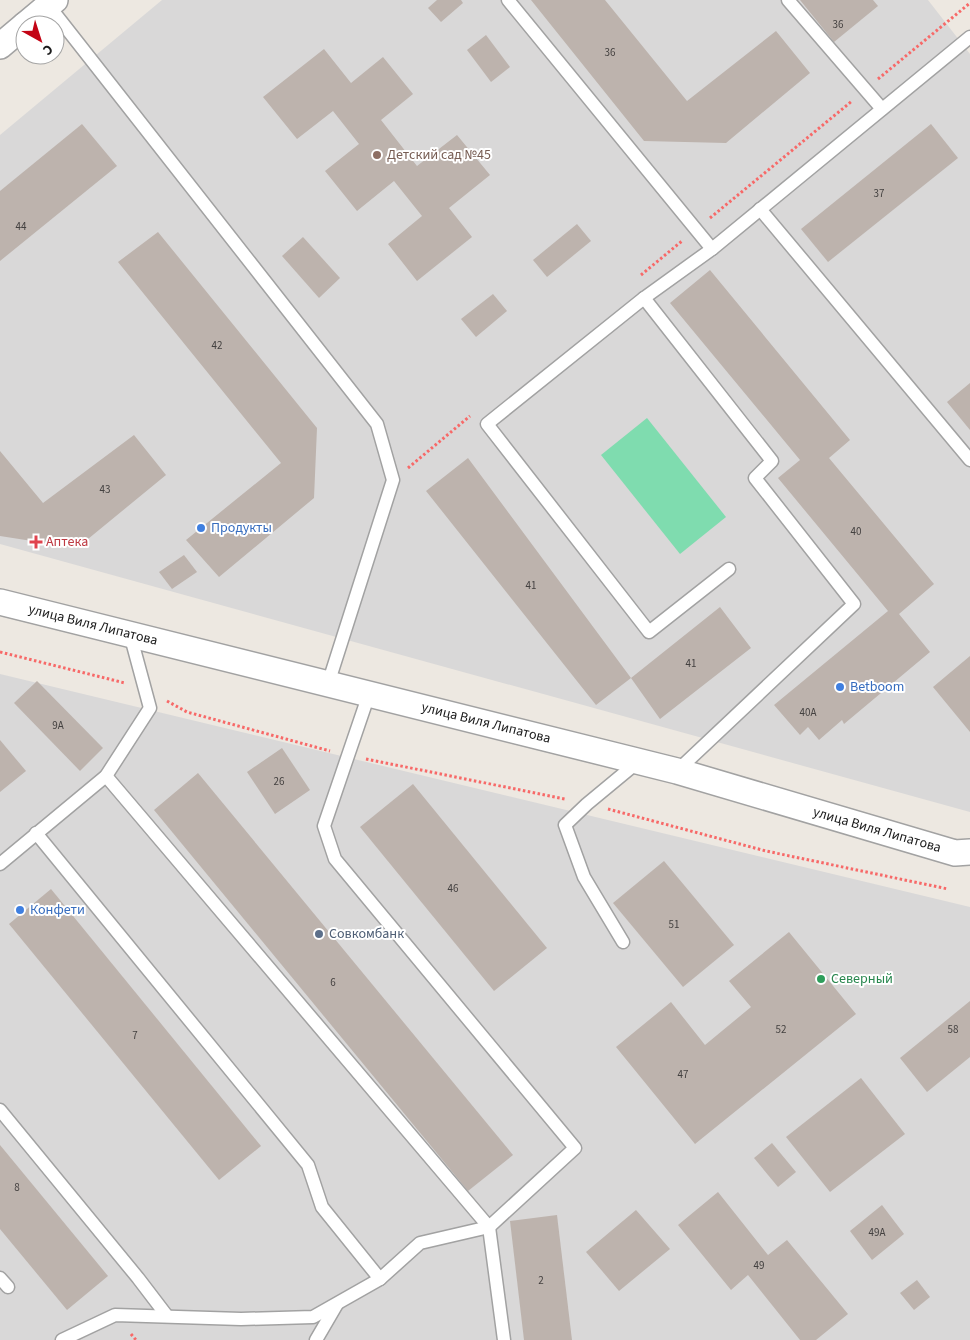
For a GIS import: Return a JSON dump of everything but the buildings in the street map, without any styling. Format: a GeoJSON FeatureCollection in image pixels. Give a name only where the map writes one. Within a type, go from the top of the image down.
{"type":"FeatureCollection","features":[{"type":"Feature","properties":{"kind":"street"},"geometry":{"type":"LineString","coordinates":[[37,15],[52,3]]}},
{"type":"Feature","properties":{"kind":"street"},"geometry":{"type":"LineString","coordinates":[[0,46],[15,33]]}},
{"type":"Feature","properties":{"kind":"street","name":"улица Виля Липатова"},"geometry":{"type":"LineString","coordinates":[[0,602],[678,771],[955,853],[970,852]]}},
{"type":"Feature","properties":{"kind":"lane"},"geometry":{"type":"LineString","coordinates":[[508,0],[712,249]]}},
{"type":"Feature","properties":{"kind":"lane"},"geometry":{"type":"LineString","coordinates":[[788,0],[882,109]]}},
{"type":"Feature","properties":{"kind":"lane"},"geometry":{"type":"LineString","coordinates":[[52,3],[377,424],[393,480],[328,684]]}},
{"type":"Feature","properties":{"kind":"lane"},"geometry":{"type":"LineString","coordinates":[[729,569],[649,632],[487,424],[644,298],[712,249],[970,37]]}},
{"type":"Feature","properties":{"kind":"lane"},"geometry":{"type":"LineString","coordinates":[[760,209],[970,459]]}},
{"type":"Feature","properties":{"kind":"lane"},"geometry":{"type":"LineString","coordinates":[[644,298],[772,461],[755,478],[854,604],[678,771]]}},
{"type":"Feature","properties":{"kind":"lane"},"geometry":{"type":"LineString","coordinates":[[0,864],[106,776],[150,708],[130,634]]}},
{"type":"Feature","properties":{"kind":"lane"},"geometry":{"type":"LineString","coordinates":[[62,1340],[115,1314],[241,1319],[313,1318],[380,1279],[420,1243],[489,1227],[575,1148],[334,859],[324,826],[369,694]]}},
{"type":"Feature","properties":{"kind":"lane"},"geometry":{"type":"LineString","coordinates":[[623,942],[584,877],[566,825],[587,804],[639,761]]}},
{"type":"Feature","properties":{"kind":"lane"},"geometry":{"type":"LineString","coordinates":[[106,776],[489,1227],[504,1340]]}},
{"type":"Feature","properties":{"kind":"lane"},"geometry":{"type":"LineString","coordinates":[[36,833],[308,1165],[322,1207],[380,1279]]}},
{"type":"Feature","properties":{"kind":"lane"},"geometry":{"type":"LineString","coordinates":[[0,1110],[167,1316]]}},
{"type":"Feature","properties":{"kind":"lane"},"geometry":{"type":"LineString","coordinates":[[316,1340],[337,1304]]}},
{"type":"Feature","properties":{"kind":"path"},"geometry":{"type":"LineString","coordinates":[[0,652],[145,688],[187,712],[348,756],[587,804],[766,851],[948,889]]}},
{"type":"Feature","properties":{"kind":"shaded area"},"geometry":{"type":"Polygon","coordinates":[[[162,0],[928,0],[970,54],[970,812],[0,544],[0,135],[162,0]]]}},
{"type":"Feature","properties":{"kind":"shaded area"},"geometry":{"type":"Polygon","coordinates":[[[0,674],[970,907],[970,1340],[0,1340],[0,674]]]}},
{"type":"Feature","properties":{"kind":"green space"},"geometry":{"type":"Polygon","coordinates":[[[647,418],[726,517],[680,554],[601,455],[647,418]]]}},
{"type":"Feature","properties":{"kind":"place","name":"Детский сад №45"},"geometry":{"type":"Point","coordinates":[377,155]}},
{"type":"Feature","properties":{"kind":"place","name":"Продукты"},"geometry":{"type":"Point","coordinates":[201,528]}},
{"type":"Feature","properties":{"kind":"place","name":"Аптека"},"geometry":{"type":"Point","coordinates":[36,542]}},
{"type":"Feature","properties":{"kind":"place","name":"Betboom"},"geometry":{"type":"Point","coordinates":[840,687]}},
{"type":"Feature","properties":{"kind":"place","name":"Конфети"},"geometry":{"type":"Point","coordinates":[20,910]}},
{"type":"Feature","properties":{"kind":"place","name":"Совкомбанк"},"geometry":{"type":"Point","coordinates":[319,934]}},
{"type":"Feature","properties":{"kind":"place","name":"Северный"},"geometry":{"type":"Point","coordinates":[821,979]}}]}
